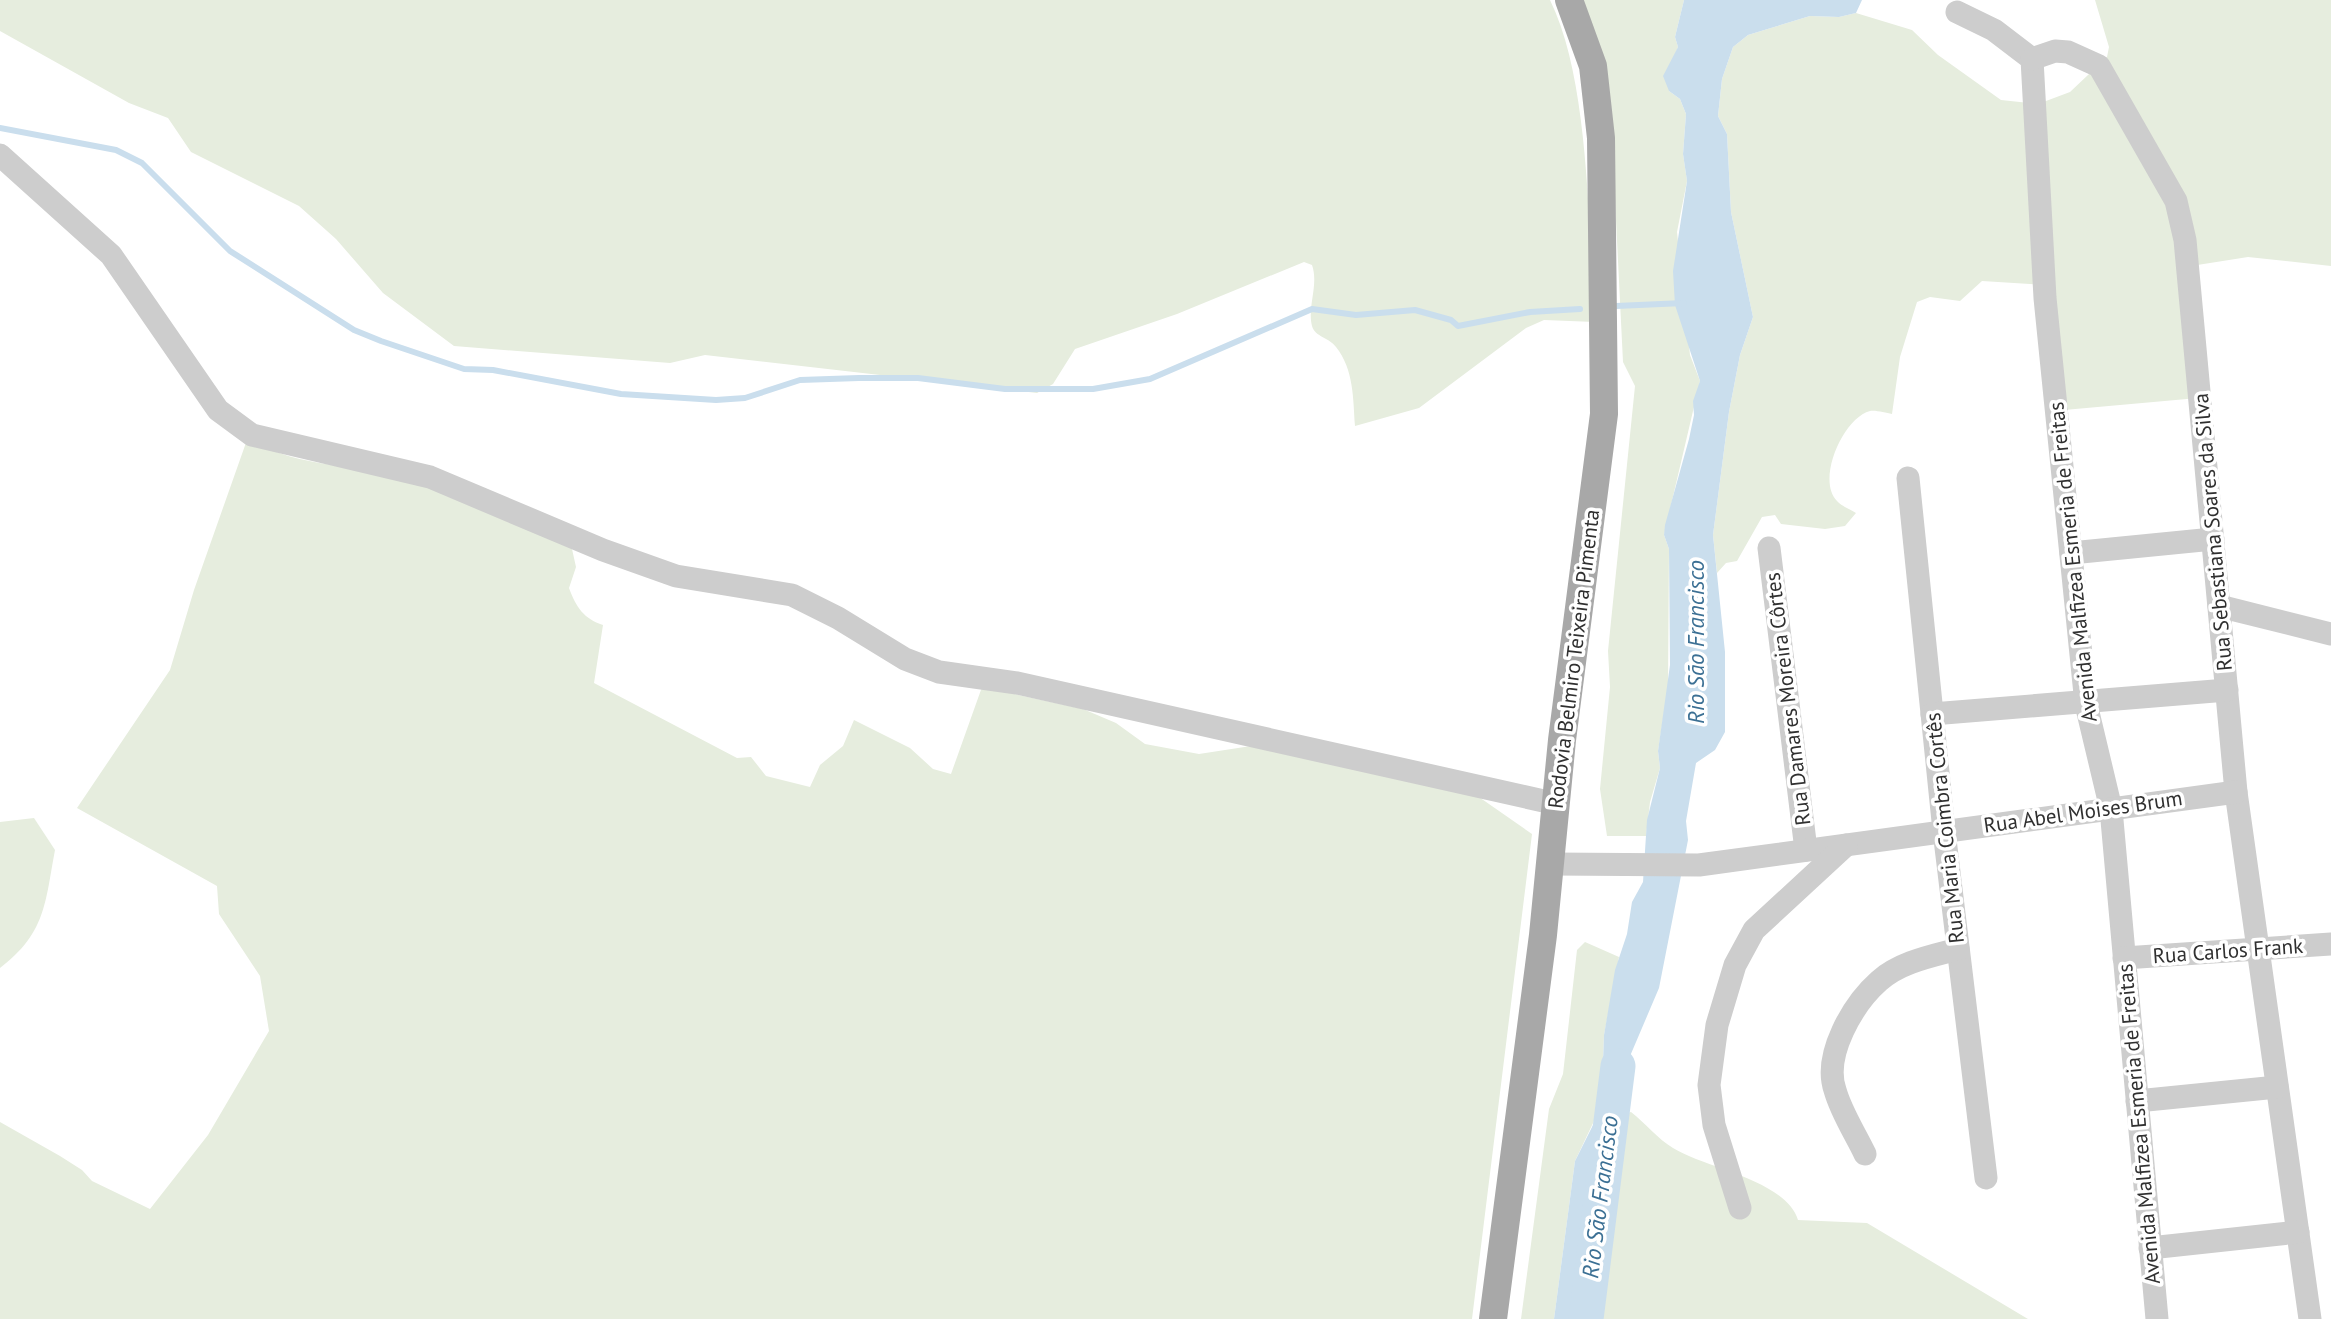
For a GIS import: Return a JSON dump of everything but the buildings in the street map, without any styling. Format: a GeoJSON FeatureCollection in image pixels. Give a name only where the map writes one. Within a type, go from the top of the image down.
{"type":"FeatureCollection","features":[{"type":"Feature","properties":{"kind":"main road","name":"Rodovia Belmiro Teixeira Pimenta"},"geometry":{"type":"LineString","coordinates":[[1493,1319],[1552,864],[1604,414],[1601,138],[1593,66],[1569,0]]}},
{"type":"Feature","properties":{"kind":"street"},"geometry":{"type":"LineString","coordinates":[[1956,12],[1994,30],[2032,59]]}},
{"type":"Feature","properties":{"kind":"street","name":"Rua Sebastiana Soares da Silva"},"geometry":{"type":"LineString","coordinates":[[2032,59],[2055,51],[2067,52],[2099,66],[2176,201],[2185,240],[2236,792],[2310,1319]]}},
{"type":"Feature","properties":{"kind":"street","name":"Avenida Malfizea Esmeria de Freitas"},"geometry":{"type":"LineString","coordinates":[[2032,59],[2045,298],[2086,704],[2111,809],[2157,1319]]}},
{"type":"Feature","properties":{"kind":"street"},"geometry":{"type":"LineString","coordinates":[[0,155],[111,255],[218,410],[252,435],[430,477],[603,550],[676,576],[792,595],[828,612],[905,659],[939,672],[1017,683],[1557,804]]}},
{"type":"Feature","properties":{"kind":"street","name":"Rua Maria Coimbra Cortês"},"geometry":{"type":"LineString","coordinates":[[1908,478],[1944,831],[1986,1178]]}},
{"type":"Feature","properties":{"kind":"street"},"geometry":{"type":"LineString","coordinates":[[2071,553],[2213,539]]}},
{"type":"Feature","properties":{"kind":"street","name":"Rua Damares Moreira Côrtes"},"geometry":{"type":"LineString","coordinates":[[1769,548],[1807,850]]}},
{"type":"Feature","properties":{"kind":"street"},"geometry":{"type":"LineString","coordinates":[[2219,606],[2331,634]]}},
{"type":"Feature","properties":{"kind":"street"},"geometry":{"type":"LineString","coordinates":[[1932,715],[2227,690]]}},
{"type":"Feature","properties":{"kind":"street","name":"Rua Abel Moises Brum"},"geometry":{"type":"LineString","coordinates":[[1552,864],[1699,865],[2236,792]]}},
{"type":"Feature","properties":{"kind":"street"},"geometry":{"type":"LineString","coordinates":[[1740,1208],[1714,1125],[1709,1085],[1717,1025],[1735,965],[1754,930],[1846,845]]}},
{"type":"Feature","properties":{"kind":"street","name":"Rua Carlos Frank"},"geometry":{"type":"LineString","coordinates":[[2124,958],[2331,944]]}},
{"type":"Feature","properties":{"kind":"street"},"geometry":{"type":"LineString","coordinates":[[1864,1154],[1834,1088],[1835,1051],[1844,1025],[1880,980],[1911,963],[1958,948]]}},
{"type":"Feature","properties":{"kind":"street"},"geometry":{"type":"LineString","coordinates":[[2137,1101],[2277,1087]]}},
{"type":"Feature","properties":{"kind":"street"},"geometry":{"type":"LineString","coordinates":[[2150,1248],[2298,1232]]}},
{"type":"Feature","properties":{"kind":"green space"},"geometry":{"type":"Polygon","coordinates":[[[0,0],[1550,0],[1563,33],[1580,113],[1595,322],[1544,320],[1526,328],[1419,408],[1355,426],[1352,385],[1346,365],[1333,344],[1316,333],[1312,326],[1314,273],[1312,265],[1304,262],[1177,314],[1075,349],[1053,384],[1037,393],[705,355],[670,363],[454,346],[383,293],[336,239],[299,206],[191,152],[168,118],[129,103],[0,31],[0,0]]]}},
{"type":"Feature","properties":{"kind":"green space"},"geometry":{"type":"Polygon","coordinates":[[[1580,0],[1684,0],[1675,37],[1678,47],[1669,69],[1669,91],[1680,99],[1686,114],[1683,154],[1687,181],[1677,232],[1690,355],[1700,381],[1664,535],[1669,549],[1668,687],[1658,751],[1660,768],[1650,802],[1646,836],[1607,836],[1600,789],[1610,687],[1608,651],[1635,386],[1623,362],[1613,160],[1580,0]]]}},
{"type":"Feature","properties":{"kind":"green space"},"geometry":{"type":"Polygon","coordinates":[[[2095,0],[2331,0],[2331,266],[2248,257],[2191,266],[2198,398],[2053,411],[2046,285],[1982,281],[1960,301],[1930,297],[1917,302],[1900,357],[1892,414],[1870,411],[1860,416],[1842,437],[1831,465],[1831,491],[1839,503],[1856,513],[1845,526],[1825,529],[1781,524],[1775,515],[1762,517],[1737,561],[1726,563],[1717,573],[1713,535],[1729,412],[1740,355],[1753,317],[1731,212],[1727,134],[1718,116],[1722,79],[1733,47],[1748,35],[1810,16],[1839,17],[1856,13],[1912,30],[1938,55],[2001,100],[2038,104],[2070,92],[2107,57],[2109,47],[2095,0]]]}},
{"type":"Feature","properties":{"kind":"green space"},"geometry":{"type":"Polygon","coordinates":[[[248,437],[285,455],[408,478],[570,540],[576,567],[569,588],[582,611],[603,625],[594,683],[737,758],[751,757],[766,776],[810,787],[820,765],[843,746],[854,720],[910,748],[933,769],[951,774],[982,687],[1083,709],[1116,723],[1145,744],[1199,754],[1251,746],[1466,788],[1532,834],[1472,1319],[0,1319],[0,1122],[82,1170],[92,1181],[150,1209],[208,1135],[269,1031],[260,976],[219,914],[217,886],[77,808],[170,670],[194,590],[248,437]]]}},
{"type":"Feature","properties":{"kind":"green space"},"geometry":{"type":"Polygon","coordinates":[[[34,818],[55,850],[45,901],[41,916],[27,942],[0,968],[0,822],[34,818]]]}},
{"type":"Feature","properties":{"kind":"green space"},"geometry":{"type":"Polygon","coordinates":[[[1585,942],[1619,957],[1604,1035],[1602,1089],[1594,1121],[1575,1161],[1554,1319],[1521,1319],[1549,1109],[1563,1074],[1577,950],[1585,942]]]}},
{"type":"Feature","properties":{"kind":"green space"},"geometry":{"type":"Polygon","coordinates":[[[1631,1112],[1673,1148],[1743,1176],[1778,1195],[1790,1206],[1798,1220],[1867,1223],[2028,1319],[1592,1319],[1595,1192],[1606,1157],[1608,1118],[1631,1112]]]}},
{"type":"Feature","properties":{"kind":"water"},"geometry":{"type":"Polygon","coordinates":[[[1684,0],[1862,0],[1856,13],[1839,17],[1810,16],[1748,35],[1733,47],[1722,79],[1718,116],[1727,134],[1731,212],[1753,317],[1740,355],[1729,412],[1713,535],[1725,652],[1725,732],[1715,750],[1696,763],[1686,821],[1688,840],[1659,988],[1619,1082],[1617,1096],[1608,1118],[1606,1157],[1595,1192],[1592,1319],[1554,1319],[1575,1161],[1595,1121],[1602,1089],[1604,1035],[1615,970],[1627,934],[1632,902],[1643,882],[1647,820],[1660,768],[1658,751],[1670,665],[1669,549],[1664,535],[1665,525],[1689,439],[1694,415],[1693,401],[1700,381],[1675,305],[1673,271],[1687,181],[1683,154],[1686,114],[1680,99],[1669,91],[1663,76],[1678,47],[1675,37],[1684,0]]]}},
{"type":"Feature","properties":{"kind":"waterway"},"geometry":{"type":"LineString","coordinates":[[0,128],[116,150],[142,163],[230,251],[354,330],[464,369],[493,370],[621,394],[716,400],[745,398],[800,380],[859,378],[918,378],[1005,389],[1093,389],[1150,379],[1312,309],[1356,315],[1415,310],[1451,320],[1458,326],[1530,312],[1580,309]]}},
{"type":"Feature","properties":{"kind":"waterway"},"geometry":{"type":"LineString","coordinates":[[1616,306],[1684,303]]}},
{"type":"Feature","properties":{"kind":"waterway","name":"Rio São Francisco"},"geometry":{"type":"LineString","coordinates":[[1586,1319],[1618,1066]]}}]}
